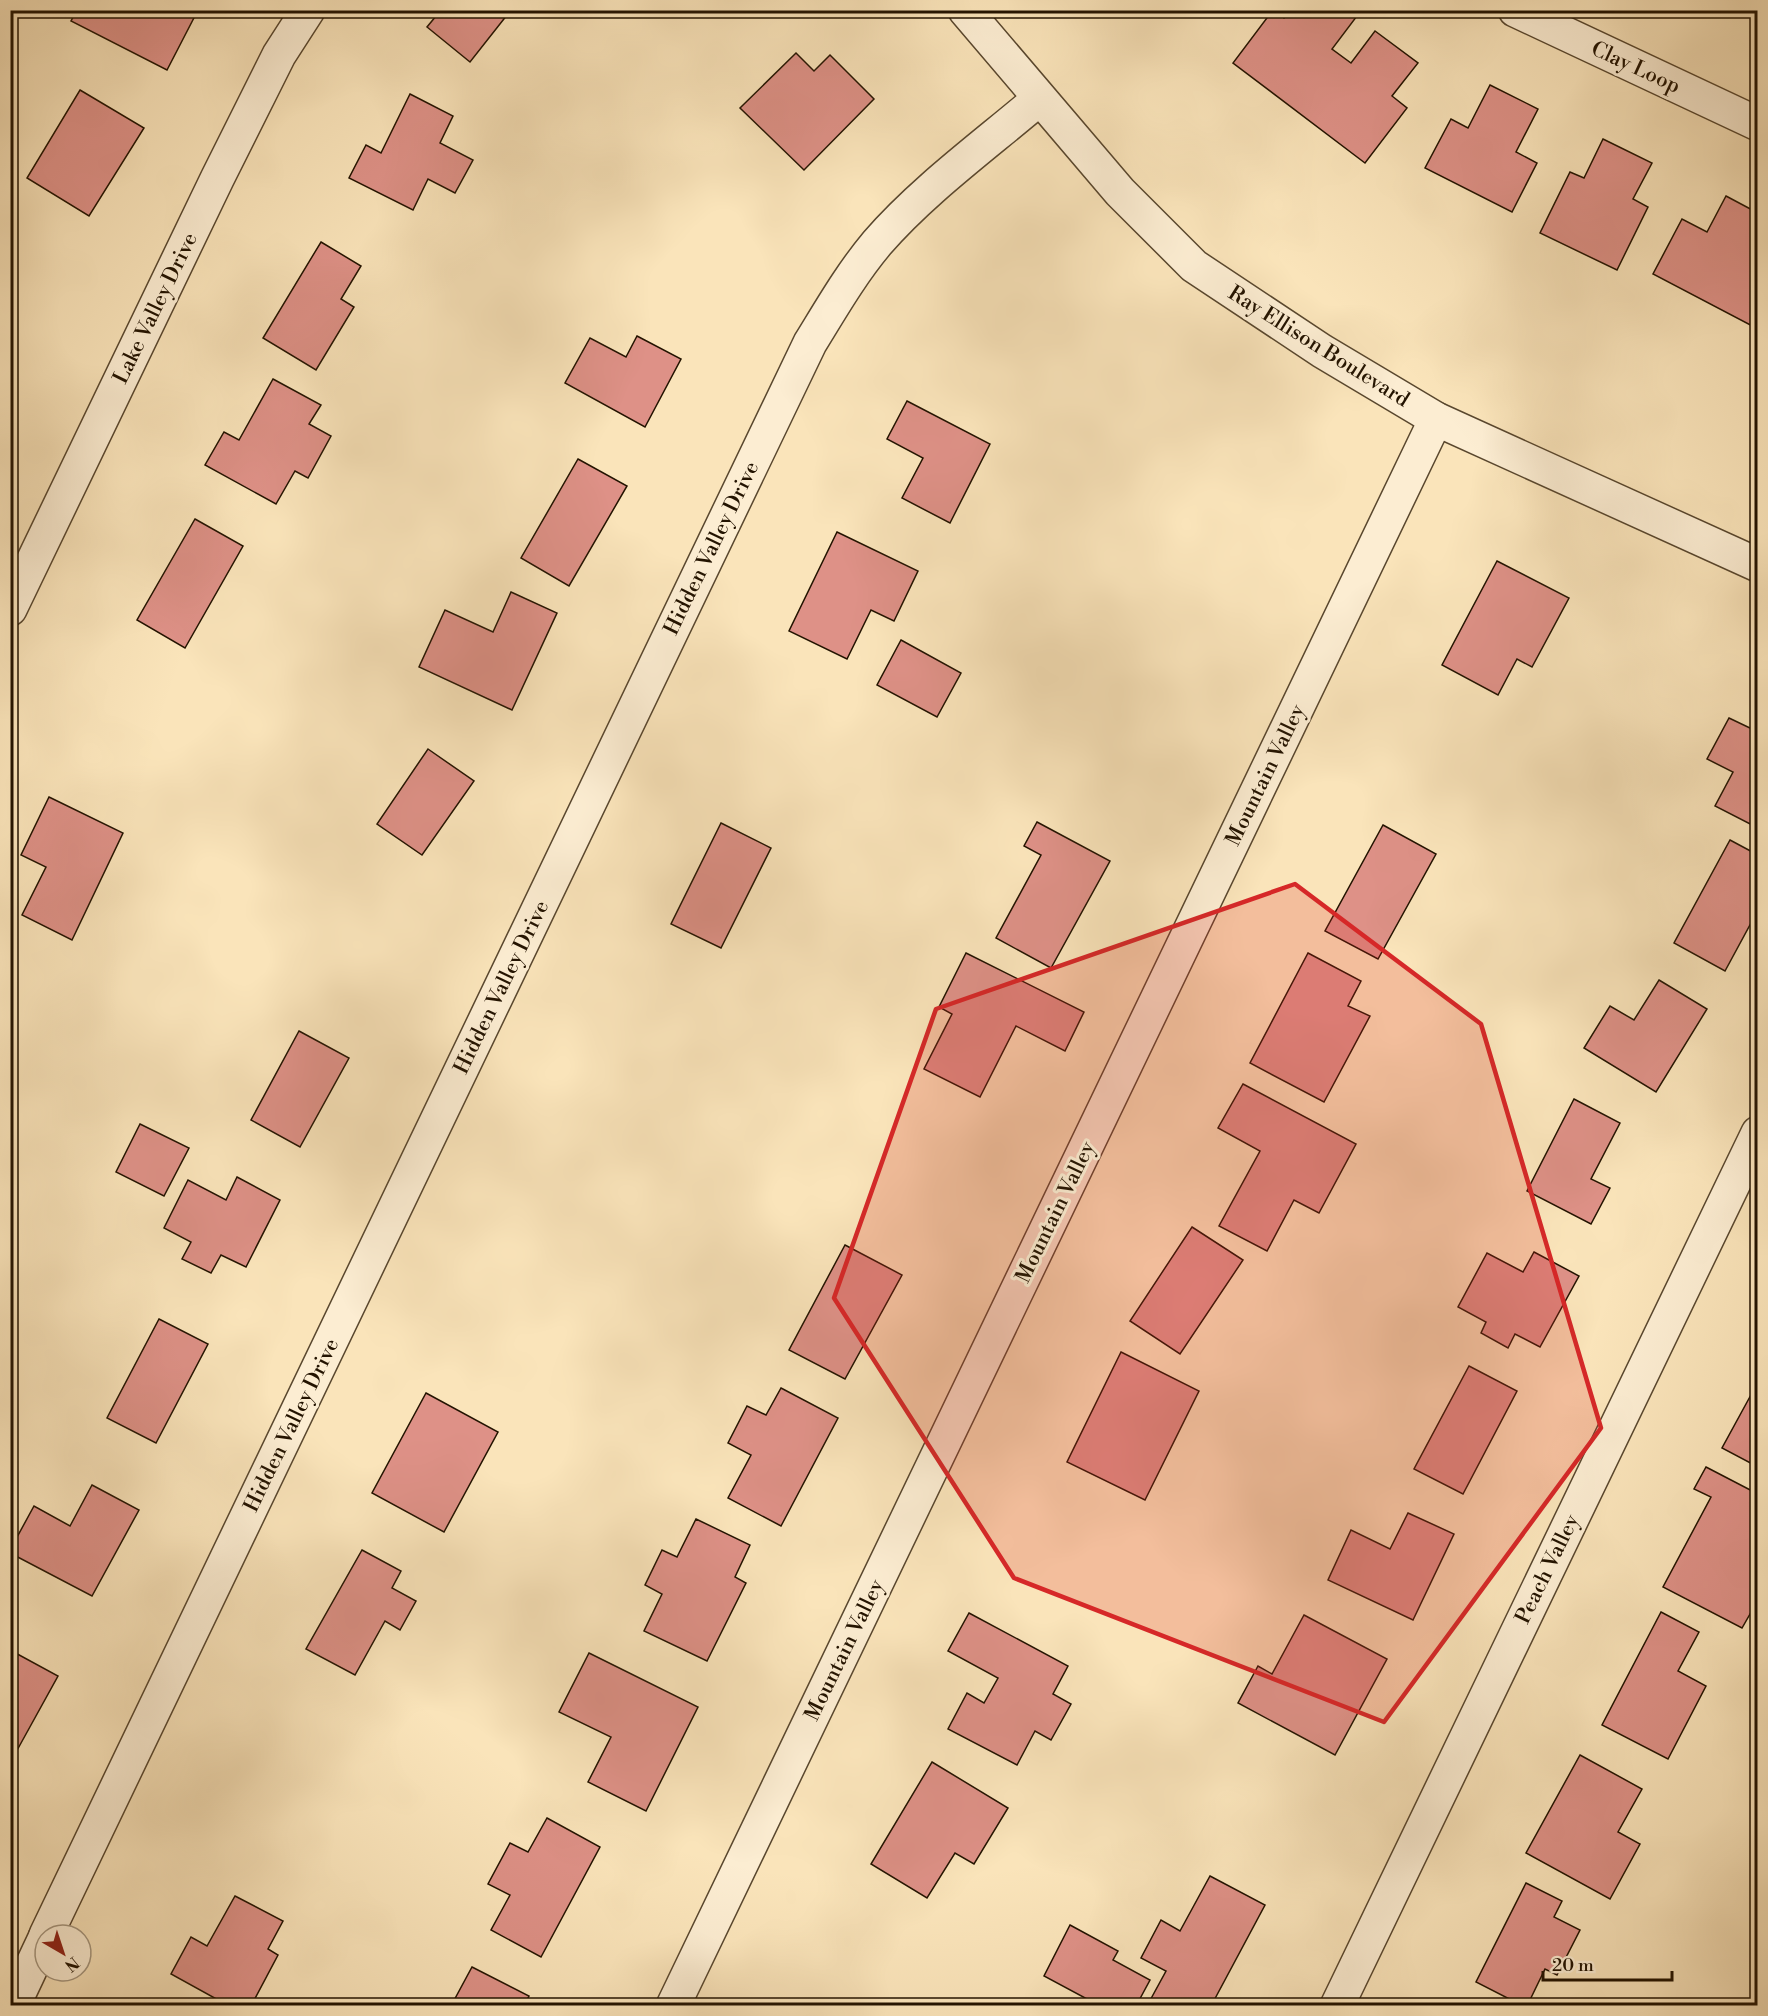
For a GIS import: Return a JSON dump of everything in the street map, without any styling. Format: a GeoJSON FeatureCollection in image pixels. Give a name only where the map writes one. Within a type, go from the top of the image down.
{"type":"FeatureCollection","features":[{"type":"Feature","properties":{"kind":"street","name":"Lake Valley Drive"},"geometry":{"type":"LineString","coordinates":[[10,609],[217,179],[279,55],[308,10]]}},
{"type":"Feature","properties":{"kind":"street","name":"Ray Ellison Boulevard"},"geometry":{"type":"LineString","coordinates":[[965,10],[1120,192],[1194,266],[1322,351],[1436,419],[1758,565]]}},
{"type":"Feature","properties":{"kind":"street","name":"Clay Loop"},"geometry":{"type":"LineString","coordinates":[[1515,10],[1758,124]]}},
{"type":"Feature","properties":{"kind":"street","name":"Hidden Valley Drive"},"geometry":{"type":"LineString","coordinates":[[52,1923],[810,343],[848,281],[909,209],[1039,99]]}},
{"type":"Feature","properties":{"kind":"street","name":"Mountain Valley"},"geometry":{"type":"LineString","coordinates":[[673,2006],[1436,419]]}},
{"type":"Feature","properties":{"kind":"street","name":"Peach Valley"},"geometry":{"type":"LineString","coordinates":[[1337,2006],[1758,1132]]}},
{"type":"Feature","properties":{"kind":"street","name":"Hidden Valley Drive"},"geometry":{"type":"LineString","coordinates":[[12,2006],[33,1963]]}},
{"type":"Feature","properties":{"kind":"highlighted area"},"geometry":{"type":"Polygon","coordinates":[[[1295,884],[1481,1024],[1601,1428],[1384,1722],[1014,1578],[834,1298],[936,1009],[1295,884]]]}},
{"type":"Feature","properties":{"kind":"building"},"geometry":{"type":"Polygon","coordinates":[[[77,10],[198,10],[167,70],[71,21],[77,10]]]}},
{"type":"Feature","properties":{"kind":"building"},"geometry":{"type":"Polygon","coordinates":[[[441,10],[511,10],[470,62],[427,27],[441,10]]]}},
{"type":"Feature","properties":{"kind":"building"},"geometry":{"type":"Polygon","coordinates":[[[1273,10],[1284,18],[1290,10],[1349,10],[1357,16],[1332,49],[1351,63],[1375,31],[1418,63],[1392,96],[1407,108],[1365,163],[1233,63],[1273,10]]]}},
{"type":"Feature","properties":{"kind":"building"},"geometry":{"type":"Polygon","coordinates":[[[796,53],[814,71],[830,55],[874,99],[804,170],[740,108],[796,53]]]}},
{"type":"Feature","properties":{"kind":"building"},"geometry":{"type":"Polygon","coordinates":[[[1490,85],[1538,109],[1516,152],[1537,163],[1512,212],[1425,168],[1451,119],[1468,128],[1490,85]]]}},
{"type":"Feature","properties":{"kind":"building"},"geometry":{"type":"Polygon","coordinates":[[[80,90],[144,128],[89,216],[27,178],[80,90]]]}},
{"type":"Feature","properties":{"kind":"building"},"geometry":{"type":"Polygon","coordinates":[[[410,94],[453,116],[440,143],[473,160],[455,193],[428,179],[413,210],[349,178],[366,145],[381,153],[410,94]]]}},
{"type":"Feature","properties":{"kind":"building"},"geometry":{"type":"Polygon","coordinates":[[[1603,139],[1652,163],[1633,199],[1648,207],[1617,270],[1540,233],[1570,172],[1584,178],[1603,139]]]}},
{"type":"Feature","properties":{"kind":"building"},"geometry":{"type":"Polygon","coordinates":[[[1726,196],[1758,213],[1758,248],[1755,253],[1758,255],[1758,329],[1653,274],[1682,219],[1707,232],[1726,196]]]}},
{"type":"Feature","properties":{"kind":"building"},"geometry":{"type":"Polygon","coordinates":[[[321,242],[361,266],[341,299],[354,307],[316,370],[263,338],[321,242]]]}},
{"type":"Feature","properties":{"kind":"building"},"geometry":{"type":"Polygon","coordinates":[[[637,336],[681,359],[645,427],[565,383],[590,338],[626,357],[637,336]]]}},
{"type":"Feature","properties":{"kind":"building"},"geometry":{"type":"Polygon","coordinates":[[[273,379],[321,405],[309,424],[331,436],[308,478],[295,471],[276,504],[205,465],[224,432],[239,440],[273,379]]]}},
{"type":"Feature","properties":{"kind":"building"},"geometry":{"type":"Polygon","coordinates":[[[907,401],[990,444],[950,523],[902,498],[923,458],[887,439],[907,401]]]}},
{"type":"Feature","properties":{"kind":"building"},"geometry":{"type":"Polygon","coordinates":[[[578,459],[627,486],[569,586],[521,558],[578,459]]]}},
{"type":"Feature","properties":{"kind":"building"},"geometry":{"type":"Polygon","coordinates":[[[195,519],[243,546],[185,648],[137,620],[195,519]]]}},
{"type":"Feature","properties":{"kind":"building"},"geometry":{"type":"Polygon","coordinates":[[[837,532],[918,571],[894,621],[871,610],[847,659],[789,631],[837,532]]]}},
{"type":"Feature","properties":{"kind":"building"},"geometry":{"type":"Polygon","coordinates":[[[1497,561],[1569,598],[1532,667],[1517,659],[1498,695],[1442,665],[1497,561]]]}},
{"type":"Feature","properties":{"kind":"building"},"geometry":{"type":"Polygon","coordinates":[[[511,592],[557,613],[512,710],[419,667],[445,610],[493,632],[511,592]]]}},
{"type":"Feature","properties":{"kind":"building"},"geometry":{"type":"Polygon","coordinates":[[[901,640],[961,673],[937,717],[877,685],[901,640]]]}},
{"type":"Feature","properties":{"kind":"building"},"geometry":{"type":"Polygon","coordinates":[[[1729,718],[1752,729],[1758,719],[1758,828],[1715,806],[1733,772],[1707,759],[1729,718]]]}},
{"type":"Feature","properties":{"kind":"building"},"geometry":{"type":"Polygon","coordinates":[[[428,749],[474,781],[422,855],[377,824],[428,749]]]}},
{"type":"Feature","properties":{"kind":"building"},"geometry":{"type":"Polygon","coordinates":[[[49,797],[123,833],[72,940],[22,915],[46,867],[21,855],[49,797]]]}},
{"type":"Feature","properties":{"kind":"building"},"geometry":{"type":"Polygon","coordinates":[[[1037,822],[1110,861],[1051,968],[996,938],[1041,855],[1024,846],[1037,822]]]}},
{"type":"Feature","properties":{"kind":"building"},"geometry":{"type":"Polygon","coordinates":[[[721,823],[771,848],[721,948],[671,924],[721,823]]]}},
{"type":"Feature","properties":{"kind":"building"},"geometry":{"type":"Polygon","coordinates":[[[1383,825],[1436,854],[1378,959],[1325,931],[1383,825]]]}},
{"type":"Feature","properties":{"kind":"building"},"geometry":{"type":"Polygon","coordinates":[[[1730,840],[1758,855],[1758,910],[1725,971],[1674,943],[1730,840]]]}},
{"type":"Feature","properties":{"kind":"building"},"geometry":{"type":"Polygon","coordinates":[[[966,953],[1084,1012],[1065,1051],[1016,1026],[980,1097],[924,1069],[952,1014],[939,1007],[966,953]]]}},
{"type":"Feature","properties":{"kind":"building"},"geometry":{"type":"Polygon","coordinates":[[[1308,953],[1361,981],[1348,1006],[1370,1016],[1324,1102],[1250,1063],[1308,953]]]}},
{"type":"Feature","properties":{"kind":"building"},"geometry":{"type":"Polygon","coordinates":[[[1659,980],[1707,1009],[1656,1092],[1584,1048],[1610,1006],[1634,1020],[1659,980]]]}},
{"type":"Feature","properties":{"kind":"building"},"geometry":{"type":"Polygon","coordinates":[[[299,1031],[349,1058],[300,1147],[251,1120],[299,1031]]]}},
{"type":"Feature","properties":{"kind":"building"},"geometry":{"type":"Polygon","coordinates":[[[1243,1084],[1356,1144],[1319,1213],[1294,1200],[1267,1251],[1219,1226],[1260,1151],[1218,1128],[1243,1084]]]}},
{"type":"Feature","properties":{"kind":"building"},"geometry":{"type":"Polygon","coordinates":[[[1574,1099],[1620,1123],[1591,1179],[1610,1188],[1591,1224],[1527,1191],[1574,1099]]]}},
{"type":"Feature","properties":{"kind":"building"},"geometry":{"type":"Polygon","coordinates":[[[140,1124],[189,1148],[164,1196],[116,1172],[140,1124]]]}},
{"type":"Feature","properties":{"kind":"building"},"geometry":{"type":"Polygon","coordinates":[[[237,1177],[280,1200],[246,1267],[221,1255],[211,1273],[182,1259],[191,1242],[164,1228],[188,1180],[226,1200],[237,1177]]]}},
{"type":"Feature","properties":{"kind":"building"},"geometry":{"type":"Polygon","coordinates":[[[1192,1227],[1243,1260],[1180,1354],[1130,1321],[1192,1227]]]}},
{"type":"Feature","properties":{"kind":"building"},"geometry":{"type":"Polygon","coordinates":[[[845,1245],[902,1275],[845,1379],[789,1350],[845,1245]]]}},
{"type":"Feature","properties":{"kind":"building"},"geometry":{"type":"Polygon","coordinates":[[[1534,1252],[1579,1276],[1540,1347],[1515,1334],[1508,1348],[1481,1333],[1486,1322],[1458,1307],[1487,1253],[1523,1272],[1534,1252]]]}},
{"type":"Feature","properties":{"kind":"building"},"geometry":{"type":"Polygon","coordinates":[[[159,1319],[208,1344],[156,1443],[107,1418],[159,1319]]]}},
{"type":"Feature","properties":{"kind":"building"},"geometry":{"type":"Polygon","coordinates":[[[1121,1352],[1199,1391],[1145,1500],[1067,1462],[1121,1352]]]}},
{"type":"Feature","properties":{"kind":"building"},"geometry":{"type":"Polygon","coordinates":[[[1469,1366],[1517,1391],[1463,1494],[1414,1469],[1469,1366]]]}},
{"type":"Feature","properties":{"kind":"building"},"geometry":{"type":"Polygon","coordinates":[[[1758,1382],[1758,1467],[1722,1448],[1758,1382]]]}},
{"type":"Feature","properties":{"kind":"building"},"geometry":{"type":"Polygon","coordinates":[[[781,1388],[838,1418],[781,1526],[728,1498],[751,1455],[728,1443],[747,1406],[766,1415],[781,1388]]]}},
{"type":"Feature","properties":{"kind":"building"},"geometry":{"type":"Polygon","coordinates":[[[426,1393],[498,1432],[444,1532],[372,1493],[426,1393]]]}},
{"type":"Feature","properties":{"kind":"building"},"geometry":{"type":"Polygon","coordinates":[[[1706,1467],[1758,1494],[1758,1600],[1742,1628],[1663,1587],[1711,1497],[1694,1489],[1706,1467]]]}},
{"type":"Feature","properties":{"kind":"building"},"geometry":{"type":"Polygon","coordinates":[[[92,1485],[139,1510],[92,1596],[10,1553],[10,1550],[34,1506],[70,1526],[92,1485]]]}},
{"type":"Feature","properties":{"kind":"building"},"geometry":{"type":"Polygon","coordinates":[[[1408,1513],[1454,1534],[1413,1620],[1328,1580],[1351,1530],[1390,1549],[1408,1513]]]}},
{"type":"Feature","properties":{"kind":"building"},"geometry":{"type":"Polygon","coordinates":[[[696,1519],[750,1545],[735,1577],[746,1583],[707,1661],[644,1631],[662,1594],[645,1585],[662,1550],[677,1557],[696,1519]]]}},
{"type":"Feature","properties":{"kind":"building"},"geometry":{"type":"Polygon","coordinates":[[[362,1550],[401,1571],[392,1588],[416,1601],[400,1630],[385,1621],[355,1675],[306,1649],[362,1550]]]}},
{"type":"Feature","properties":{"kind":"building"},"geometry":{"type":"Polygon","coordinates":[[[1661,1612],[1699,1632],[1678,1671],[1706,1686],[1668,1759],[1602,1725],[1661,1612]]]}},
{"type":"Feature","properties":{"kind":"building"},"geometry":{"type":"Polygon","coordinates":[[[969,1613],[1068,1666],[1053,1694],[1071,1704],[1051,1740],[1035,1731],[1017,1765],[948,1729],[967,1693],[984,1703],[998,1678],[948,1651],[969,1613]]]}},
{"type":"Feature","properties":{"kind":"building"},"geometry":{"type":"Polygon","coordinates":[[[1304,1615],[1387,1659],[1335,1755],[1238,1703],[1258,1666],[1272,1674],[1304,1615]]]}},
{"type":"Feature","properties":{"kind":"building"},"geometry":{"type":"Polygon","coordinates":[[[10,1650],[58,1676],[10,1763],[10,1650]]]}},
{"type":"Feature","properties":{"kind":"building"},"geometry":{"type":"Polygon","coordinates":[[[589,1653],[698,1707],[646,1811],[588,1782],[611,1737],[559,1712],[589,1653]]]}},
{"type":"Feature","properties":{"kind":"building"},"geometry":{"type":"Polygon","coordinates":[[[1580,1755],[1642,1789],[1618,1832],[1640,1844],[1610,1899],[1526,1853],[1580,1755]]]}},
{"type":"Feature","properties":{"kind":"building"},"geometry":{"type":"Polygon","coordinates":[[[932,1762],[1008,1808],[974,1864],[955,1853],[927,1898],[871,1864],[932,1762]]]}},
{"type":"Feature","properties":{"kind":"building"},"geometry":{"type":"Polygon","coordinates":[[[547,1818],[600,1847],[541,1957],[491,1930],[510,1895],[488,1884],[510,1843],[528,1852],[547,1818]]]}},
{"type":"Feature","properties":{"kind":"building"},"geometry":{"type":"Polygon","coordinates":[[[1210,1876],[1265,1905],[1211,2006],[1147,2006],[1166,1971],[1141,1958],[1161,1920],[1180,1931],[1210,1876]]]}},
{"type":"Feature","properties":{"kind":"building"},"geometry":{"type":"Polygon","coordinates":[[[1526,1883],[1562,1901],[1554,1917],[1580,1930],[1557,1975],[1545,1969],[1527,2006],[1523,2006],[1476,1982],[1526,1883]]]}},
{"type":"Feature","properties":{"kind":"building"},"geometry":{"type":"Polygon","coordinates":[[[235,1896],[283,1921],[268,1949],[278,1955],[251,2006],[229,2006],[171,1974],[191,1937],[207,1946],[235,1896]]]}},
{"type":"Feature","properties":{"kind":"building"},"geometry":{"type":"Polygon","coordinates":[[[1070,1925],[1118,1951],[1113,1960],[1150,1980],[1136,2006],[1100,2006],[1044,1976],[1070,1925]]]}},
{"type":"Feature","properties":{"kind":"building"},"geometry":{"type":"Polygon","coordinates":[[[472,1967],[529,1996],[524,2006],[451,2006],[472,1967]]]}}]}
